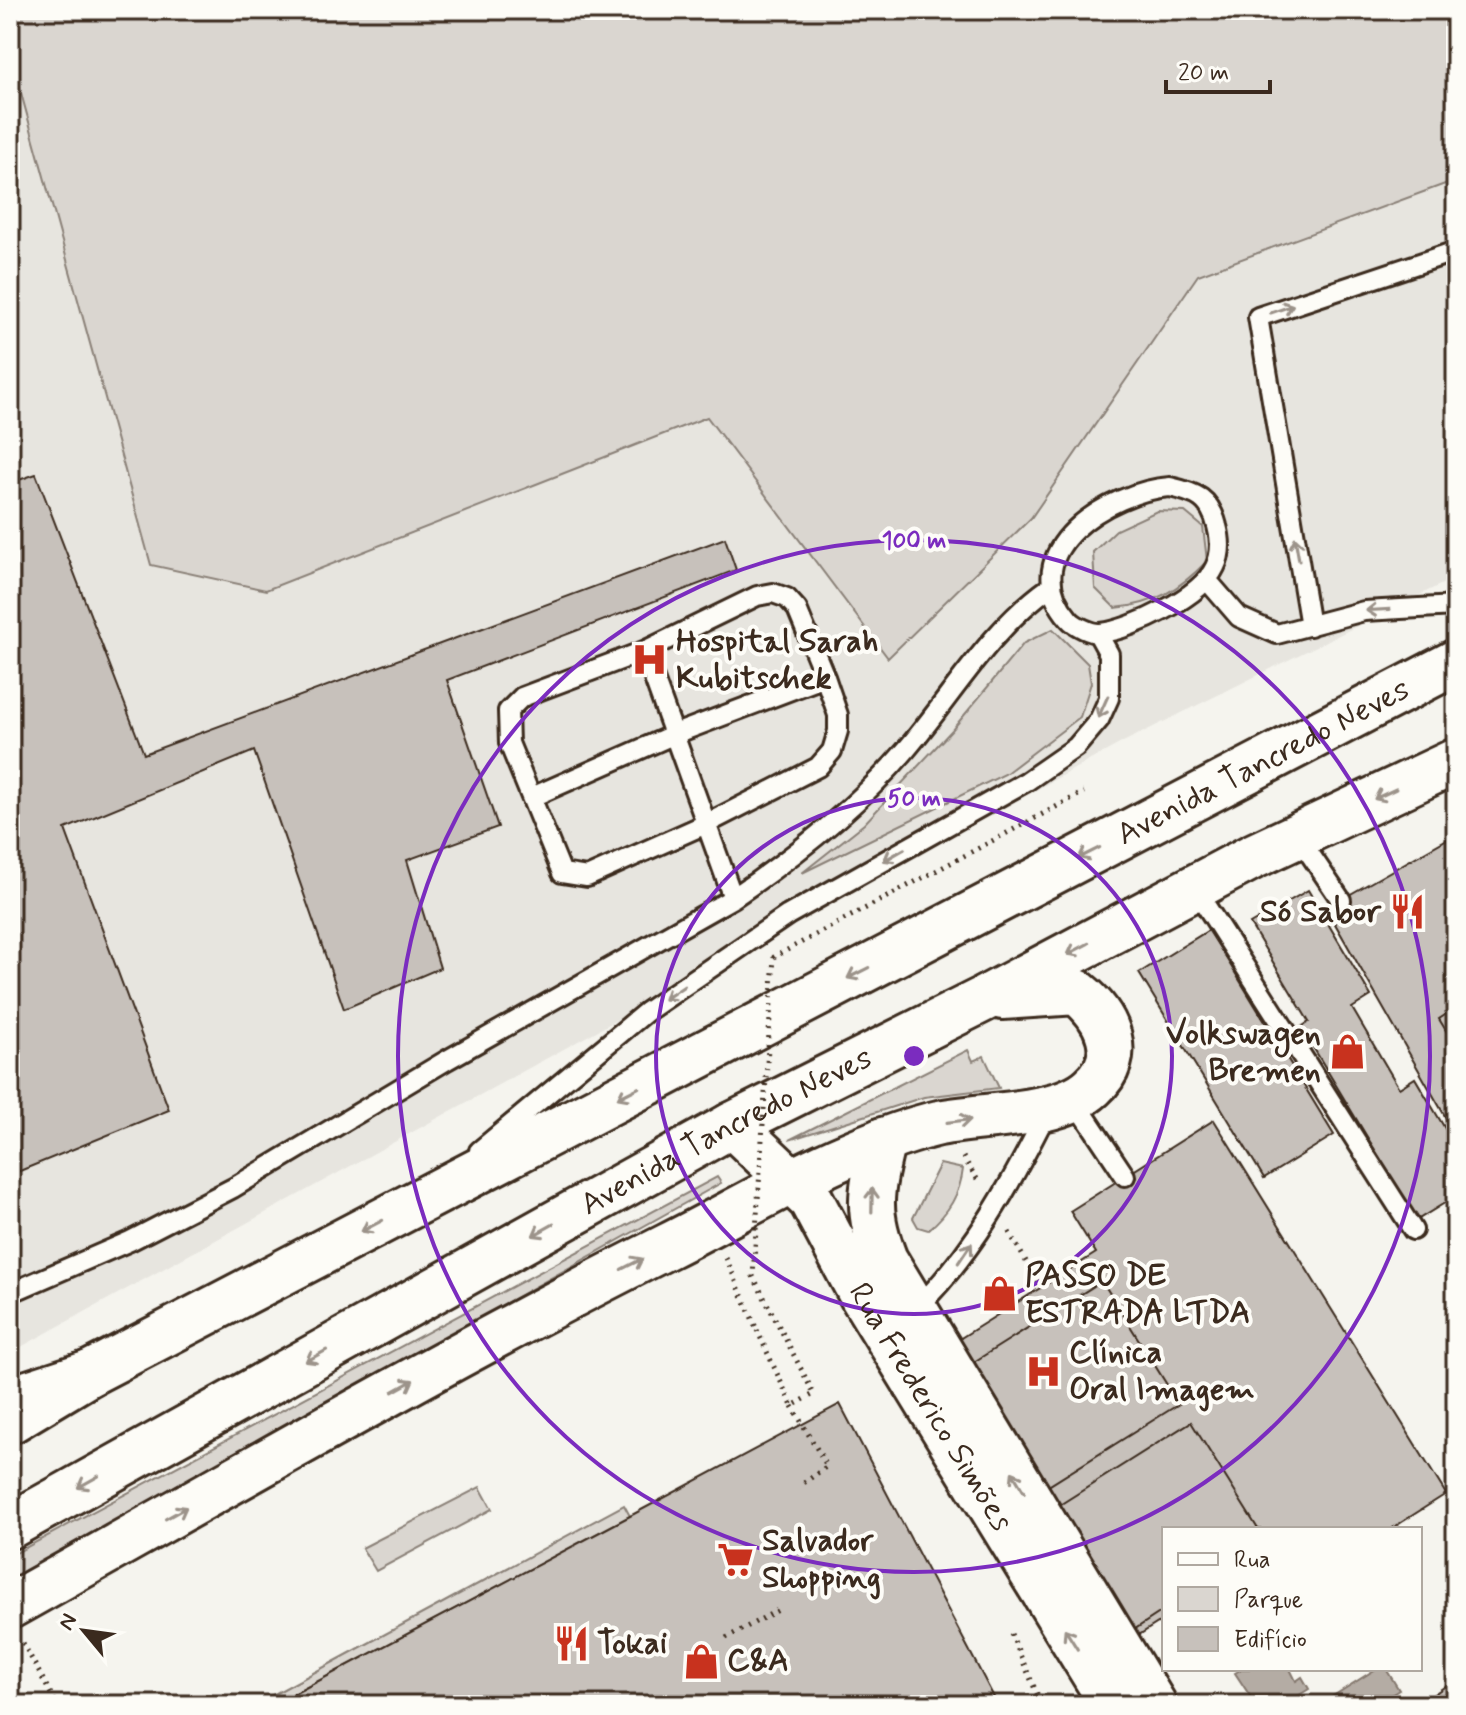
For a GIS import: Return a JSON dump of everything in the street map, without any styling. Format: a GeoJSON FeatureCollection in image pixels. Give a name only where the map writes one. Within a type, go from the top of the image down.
{"type":"FeatureCollection","features":[{"type":"Feature","properties":{"kind":"main road","name":"Avenida Tancredo Neves"},"geometry":{"type":"LineString","coordinates":[[10,1421],[90,1373],[1456,662]]}},
{"type":"Feature","properties":{"kind":"main road","name":"Avenida Tancredo Neves"},"geometry":{"type":"LineString","coordinates":[[10,1526],[732,1125],[984,999],[1297,835],[1456,761]]}},
{"type":"Feature","properties":{"kind":"main road"},"geometry":{"type":"LineString","coordinates":[[14,1619],[532,1315],[712,1224],[791,1179],[883,1140],[940,1123],[1063,1103],[1096,1085],[1109,1057],[1110,1030],[1097,1008],[1077,992],[1037,992],[984,999]]}},
{"type":"Feature","properties":{"kind":"main road","name":"Rua Frederico Simões"},"geometry":{"type":"LineString","coordinates":[[732,1125],[811,1200],[862,1296],[1113,1705]]}},
{"type":"Feature","properties":{"kind":"main road","name":"Rua Frederico Simões"},"geometry":{"type":"LineString","coordinates":[[883,1140],[871,1189],[871,1225],[885,1260],[1154,1705]]}},
{"type":"Feature","properties":{"kind":"main road"},"geometry":{"type":"LineString","coordinates":[[10,1399],[90,1373]]}},
{"type":"Feature","properties":{"kind":"main road"},"geometry":{"type":"LineString","coordinates":[[997,1519],[1046,1549],[1072,1589],[1088,1597]]}},
{"type":"Feature","properties":{"kind":"lane"},"geometry":{"type":"LineString","coordinates":[[1310,626],[1258,317],[1456,251]]}},
{"type":"Feature","properties":{"kind":"lane"},"geometry":{"type":"LineString","coordinates":[[1170,487],[1193,492],[1213,508],[1222,543],[1217,565],[1207,580],[1138,624],[1098,634],[1072,623],[1057,605],[1050,587],[1057,553],[1076,525],[1136,493],[1170,487]]}},
{"type":"Feature","properties":{"kind":"lane"},"geometry":{"type":"LineString","coordinates":[[1207,580],[1239,617],[1277,634],[1364,611],[1456,606]]}},
{"type":"Feature","properties":{"kind":"lane"},"geometry":{"type":"LineString","coordinates":[[10,1293],[130,1241],[233,1188],[447,1060],[733,898],[834,823],[901,755],[945,704],[986,644],[1017,611],[1050,587]]}},
{"type":"Feature","properties":{"kind":"lane"},"geometry":{"type":"LineString","coordinates":[[773,593],[787,598],[797,609],[825,677],[838,715],[838,731],[832,751],[818,767],[708,823],[587,877],[577,878],[562,873],[554,860],[509,743],[508,711],[522,697],[644,651],[757,596],[773,593]]}},
{"type":"Feature","properties":{"kind":"lane"},"geometry":{"type":"LineString","coordinates":[[418,1202],[646,1012],[788,915],[1027,781],[1076,747],[1099,720],[1109,698],[1109,654],[1098,634]]}},
{"type":"Feature","properties":{"kind":"lane"},"geometry":{"type":"LineString","coordinates":[[644,651],[733,898]]}},
{"type":"Feature","properties":{"kind":"lane"},"geometry":{"type":"LineString","coordinates":[[532,797],[675,734],[825,677]]}},
{"type":"Feature","properties":{"kind":"lane"},"geometry":{"type":"LineString","coordinates":[[1297,835],[1341,900]]}},
{"type":"Feature","properties":{"kind":"lane"},"geometry":{"type":"LineString","coordinates":[[1194,887],[1413,1230]]}},
{"type":"Feature","properties":{"kind":"lane"},"geometry":{"type":"LineString","coordinates":[[914,1311],[948,1278],[1063,1103],[1125,1176]]}},
{"type":"Feature","properties":{"kind":"path"},"geometry":{"type":"LineString","coordinates":[[792,1406],[814,1394],[753,1276],[774,957],[1084,792]]}},
{"type":"Feature","properties":{"kind":"path"},"geometry":{"type":"LineString","coordinates":[[712,1224],[792,1406],[827,1466],[801,1485]]}},
{"type":"Feature","properties":{"kind":"path"},"geometry":{"type":"LineString","coordinates":[[726,1638],[780,1609]]}},
{"type":"Feature","properties":{"kind":"path"},"geometry":{"type":"LineString","coordinates":[[14,1619],[57,1705]]}},
{"type":"Feature","properties":{"kind":"path"},"geometry":{"type":"LineString","coordinates":[[1011,1634],[1042,1705]]}},
{"type":"Feature","properties":{"kind":"shaded area","name":"Hospital Sarah Kubitschek"},"geometry":{"type":"Polygon","coordinates":[[[10,10],[1456,10],[1456,577],[1123,742],[10,1353],[10,10]]]}},
{"type":"Feature","properties":{"kind":"shaded area"},"geometry":{"type":"Polygon","coordinates":[[[1291,1671],[1296,1681],[1302,1677],[1309,1689],[1283,1705],[1256,1705],[1235,1673],[1291,1671]]]}},
{"type":"Feature","properties":{"kind":"shaded area"},"geometry":{"type":"Polygon","coordinates":[[[1373,1671],[1387,1671],[1399,1690],[1375,1705],[1319,1705],[1373,1671]]]}},
{"type":"Feature","properties":{"kind":"green space"},"geometry":{"type":"Polygon","coordinates":[[[10,10],[1456,10],[1456,180],[1198,275],[1031,518],[888,658],[707,417],[266,590],[151,565],[10,53],[10,10]]]}},
{"type":"Feature","properties":{"kind":"green space"},"geometry":{"type":"Polygon","coordinates":[[[1157,511],[1185,512],[1203,527],[1207,561],[1166,594],[1115,608],[1095,588],[1093,552],[1116,530],[1157,511]]]}},
{"type":"Feature","properties":{"kind":"green space"},"geometry":{"type":"Polygon","coordinates":[[[1053,629],[1088,664],[1091,683],[1080,717],[1005,774],[802,873],[864,824],[952,730],[1024,643],[1053,629]]]}},
{"type":"Feature","properties":{"kind":"green space"},"geometry":{"type":"Polygon","coordinates":[[[968,1050],[973,1061],[984,1056],[999,1088],[924,1097],[789,1140],[968,1050]]]}},
{"type":"Feature","properties":{"kind":"green space"},"geometry":{"type":"Polygon","coordinates":[[[940,1164],[963,1169],[952,1203],[928,1230],[918,1227],[913,1218],[940,1164]]]}},
{"type":"Feature","properties":{"kind":"green space"},"geometry":{"type":"Polygon","coordinates":[[[717,1177],[721,1183],[10,1580],[10,1556],[717,1177]]]}},
{"type":"Feature","properties":{"kind":"green space"},"geometry":{"type":"Polygon","coordinates":[[[480,1487],[492,1509],[376,1571],[362,1548],[480,1487]]]}},
{"type":"Feature","properties":{"kind":"green space"},"geometry":{"type":"Polygon","coordinates":[[[624,1505],[630,1516],[273,1705],[254,1705],[624,1505]]]}},
{"type":"Feature","properties":{"kind":"building","name":"Hospital Sarah Kubitschek"},"geometry":{"type":"Polygon","coordinates":[[[36,474],[144,754],[725,538],[736,570],[447,680],[498,827],[407,860],[440,968],[344,1009],[254,751],[65,829],[169,1110],[10,1175],[10,483],[36,474]]]}},
{"type":"Feature","properties":{"kind":"building"},"geometry":{"type":"Polygon","coordinates":[[[1456,834],[1456,1127],[1453,1130],[1326,908],[1456,834]]]}},
{"type":"Feature","properties":{"kind":"building","name":"Volkswagen Bremen"},"geometry":{"type":"Polygon","coordinates":[[[1308,890],[1371,996],[1352,1008],[1399,1088],[1415,1078],[1456,1147],[1456,1196],[1417,1220],[1301,1027],[1309,1022],[1250,924],[1308,890]]]}},
{"type":"Feature","properties":{"kind":"building"},"geometry":{"type":"Polygon","coordinates":[[[1209,930],[1334,1135],[1264,1178],[1139,973],[1209,930]]]}},
{"type":"Feature","properties":{"kind":"building"},"geometry":{"type":"Polygon","coordinates":[[[1456,1008],[1456,1047],[1439,1019],[1456,1008]]]}},
{"type":"Feature","properties":{"kind":"building"},"geometry":{"type":"Polygon","coordinates":[[[1214,1120],[1446,1494],[1394,1527],[1162,1527],[1162,1620],[1131,1640],[948,1346],[1096,1253],[1070,1211],[1214,1120]]]}},
{"type":"Feature","properties":{"kind":"building"},"geometry":{"type":"Polygon","coordinates":[[[1102,1281],[1179,1404],[1045,1488],[969,1365],[1102,1281]]]}},
{"type":"Feature","properties":{"kind":"building","name":"Salvador Shopping"},"geometry":{"type":"Polygon","coordinates":[[[840,1404],[998,1705],[273,1705],[630,1516],[840,1404]]]}},
{"type":"Feature","properties":{"kind":"building"},"geometry":{"type":"Polygon","coordinates":[[[1191,1422],[1257,1527],[1162,1527],[1162,1611],[1135,1629],[1058,1506],[1191,1422]]]}},
{"type":"Feature","properties":{"kind":"building"},"geometry":{"type":"Polygon","coordinates":[[[1456,1679],[1456,1705],[1418,1705],[1456,1679]]]}},
{"type":"Feature","properties":{"kind":"place","name":"Hospital Sarah Kubitschek"},"geometry":{"type":"Point","coordinates":[650,660]}},
{"type":"Feature","properties":{"kind":"place","name":"Só Sabor"},"geometry":{"type":"Point","coordinates":[1407,912]}},
{"type":"Feature","properties":{"kind":"place","name":"Volkswagen Bremen"},"geometry":{"type":"Point","coordinates":[1347,1052]}},
{"type":"Feature","properties":{"kind":"place","name":"PASSO DE ESTRADA LTDA"},"geometry":{"type":"Point","coordinates":[999,1294]}},
{"type":"Feature","properties":{"kind":"place","name":"Clínica Oral Imagem"},"geometry":{"type":"Point","coordinates":[1043,1371]}},
{"type":"Feature","properties":{"kind":"place","name":"Salvador Shopping"},"geometry":{"type":"Point","coordinates":[736,1559]}},
{"type":"Feature","properties":{"kind":"place","name":"Tokai"},"geometry":{"type":"Point","coordinates":[571,1644]}},
{"type":"Feature","properties":{"kind":"place","name":"C&A"},"geometry":{"type":"Point","coordinates":[701,1661]}}]}
